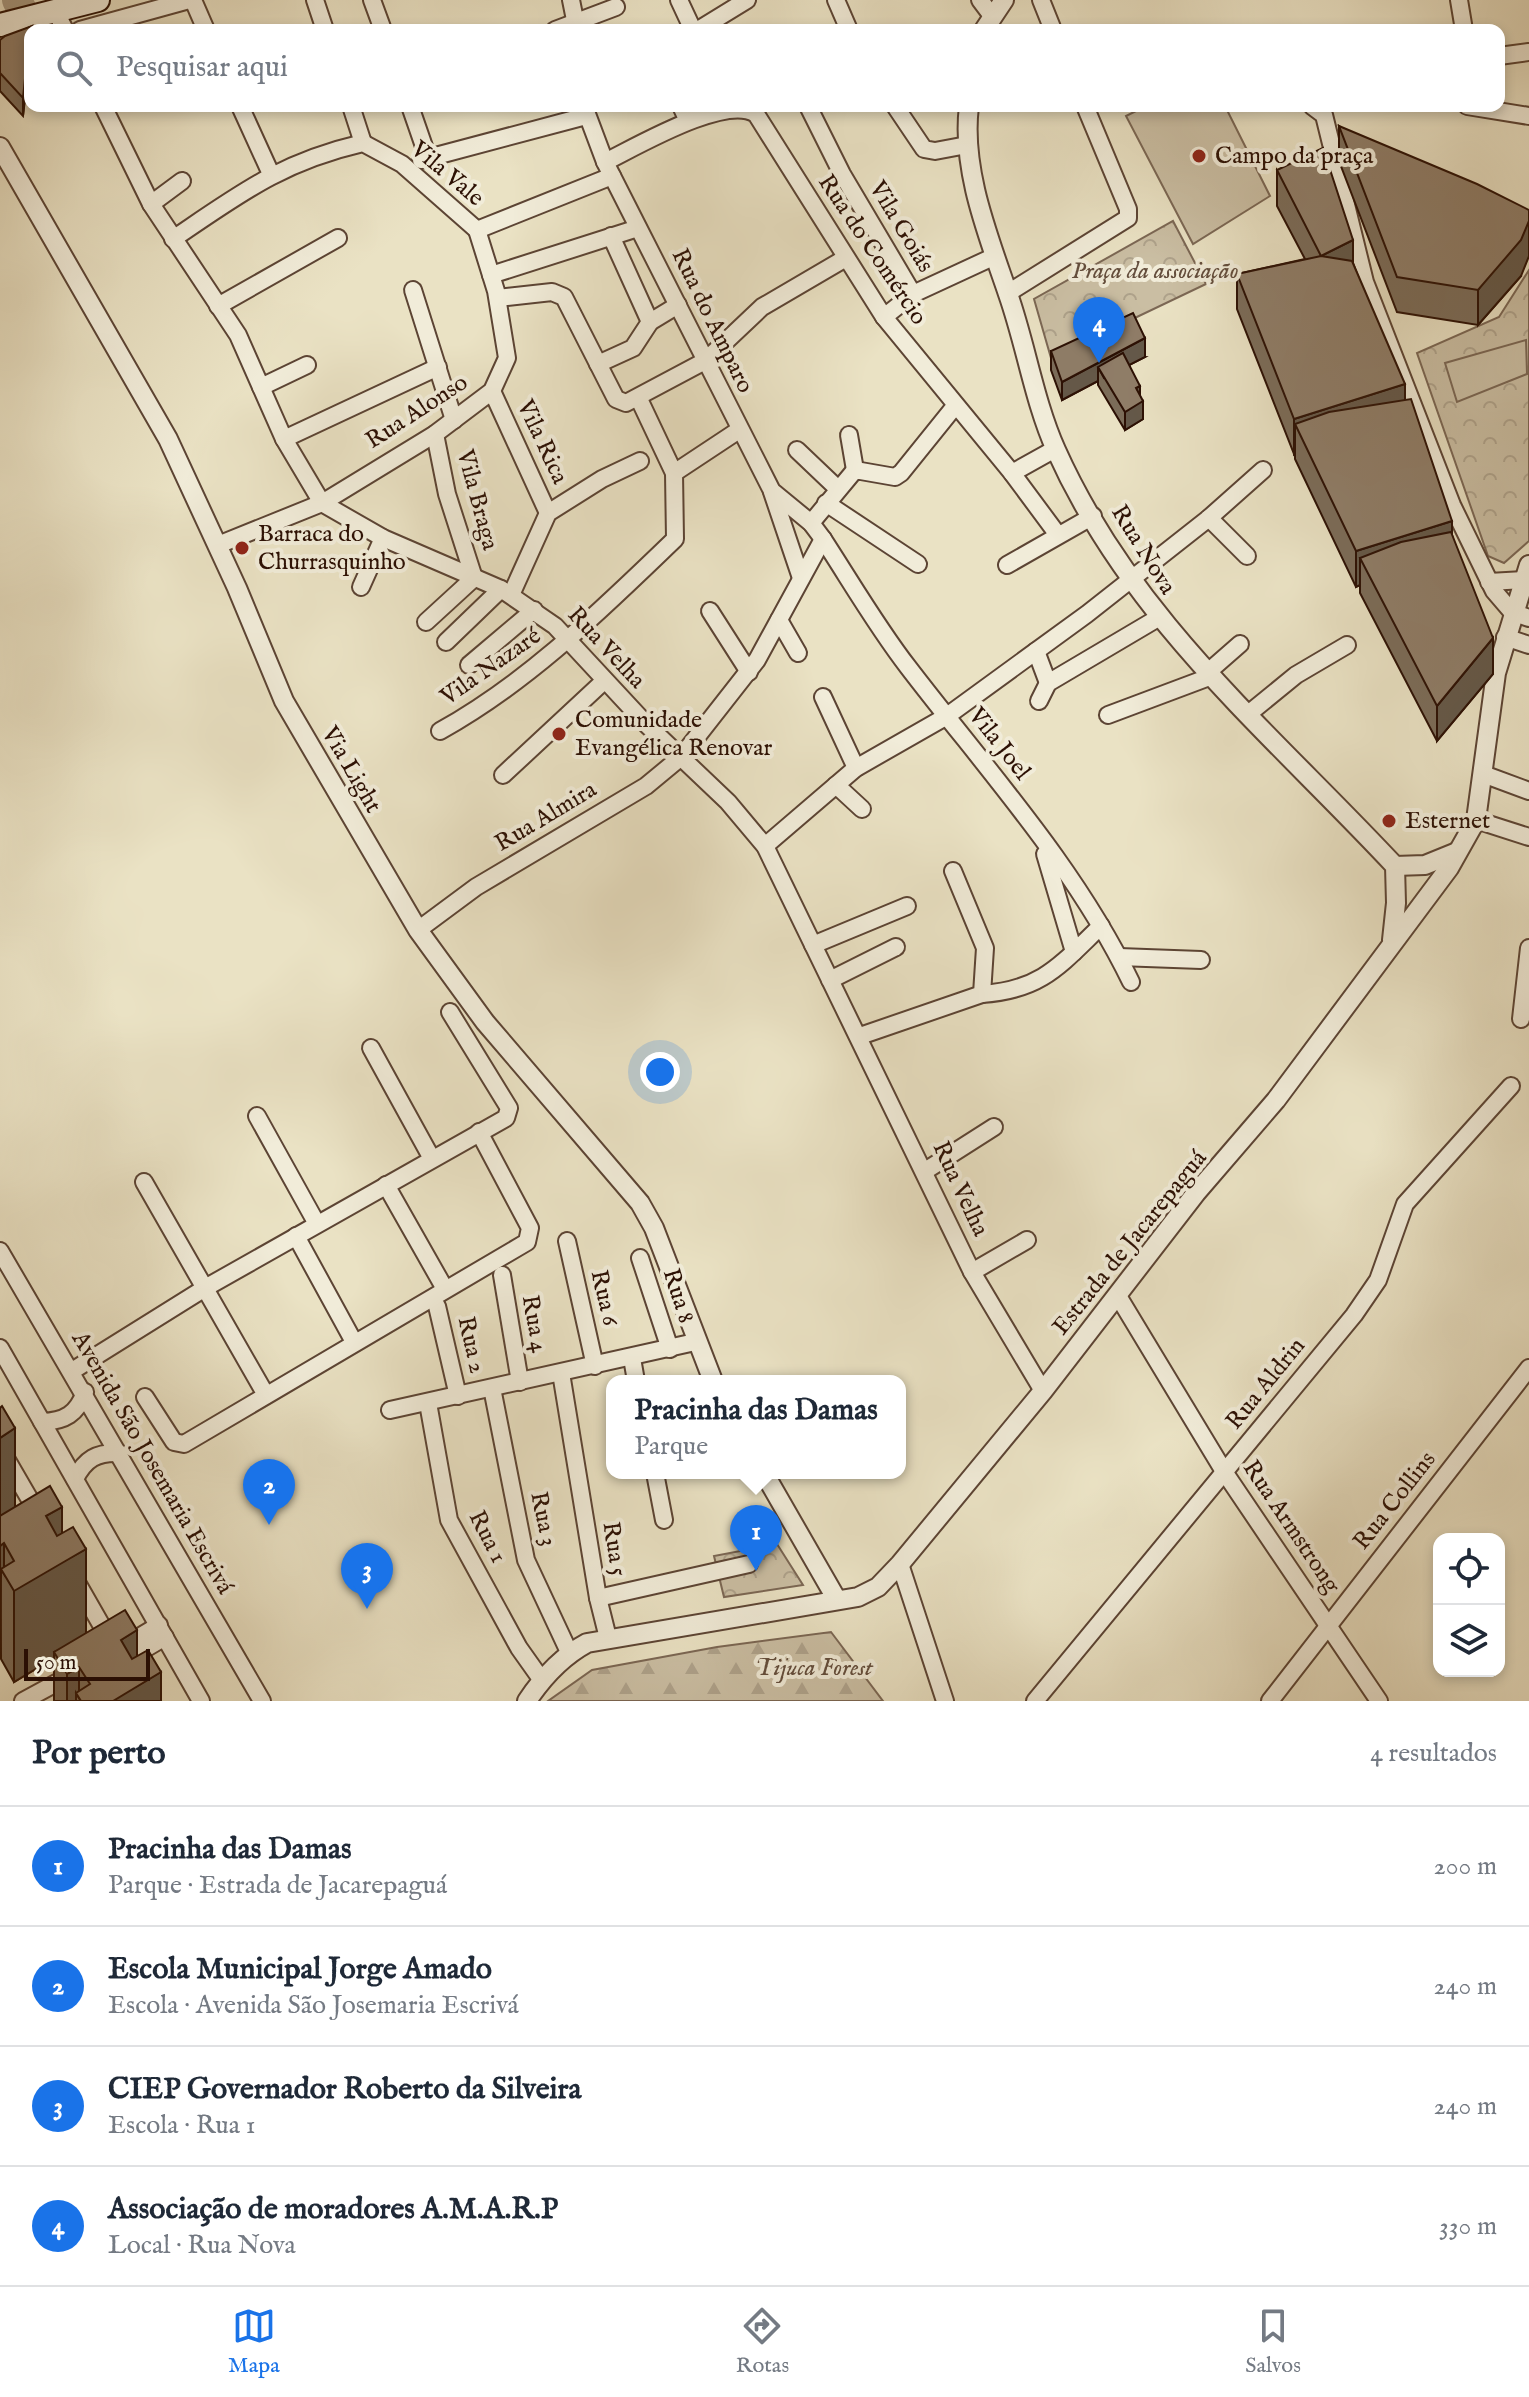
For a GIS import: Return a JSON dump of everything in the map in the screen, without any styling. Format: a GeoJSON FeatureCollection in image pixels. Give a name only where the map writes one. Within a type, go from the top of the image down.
{"type":"FeatureCollection","features":[{"type":"Feature","properties":{"kind":"main road"},"geometry":{"type":"LineString","coordinates":[[0,25],[63,20],[98,0]]}},
{"type":"Feature","properties":{"kind":"street"},"geometry":{"type":"LineString","coordinates":[[134,23],[191,0],[203,24]]}},
{"type":"Feature","properties":{"kind":"street"},"geometry":{"type":"LineString","coordinates":[[315,0],[323,24]]}},
{"type":"Feature","properties":{"kind":"street"},"geometry":{"type":"LineString","coordinates":[[372,0],[381,24]]}},
{"type":"Feature","properties":{"kind":"street"},"geometry":{"type":"LineString","coordinates":[[571,0],[577,24]]}},
{"type":"Feature","properties":{"kind":"street"},"geometry":{"type":"LineString","coordinates":[[679,0],[693,24]]}},
{"type":"Feature","properties":{"kind":"street"},"geometry":{"type":"LineString","coordinates":[[706,24],[747,0]]}},
{"type":"Feature","properties":{"kind":"street"},"geometry":{"type":"LineString","coordinates":[[836,0],[842,24]]}},
{"type":"Feature","properties":{"kind":"street"},"geometry":{"type":"LineString","coordinates":[[980,0],[988,23]]}},
{"type":"Feature","properties":{"kind":"street"},"geometry":{"type":"LineString","coordinates":[[988,23],[1004,0]]}},
{"type":"Feature","properties":{"kind":"street"},"geometry":{"type":"LineString","coordinates":[[1041,0],[1051,24]]}},
{"type":"Feature","properties":{"kind":"street"},"geometry":{"type":"LineString","coordinates":[[1459,0],[1463,24]]}},
{"type":"Feature","properties":{"kind":"street"},"geometry":{"type":"LineString","coordinates":[[581,24],[616,7]]}},
{"type":"Feature","properties":{"kind":"street"},"geometry":{"type":"LineString","coordinates":[[1505,55],[1529,52]]}},
{"type":"Feature","properties":{"kind":"street","name":"Rua Velha"},"geometry":{"type":"LineString","coordinates":[[106,112],[151,204],[238,335],[284,439],[322,503],[383,538],[506,592],[534,610],[569,641],[604,681],[728,802],[765,846],[860,1036],[972,1272],[1043,1391]]}},
{"type":"Feature","properties":{"kind":"street"},"geometry":{"type":"LineString","coordinates":[[243,112],[271,174]]}},
{"type":"Feature","properties":{"kind":"street"},"geometry":{"type":"LineString","coordinates":[[173,239],[271,174],[317,154],[363,143],[353,112]]}},
{"type":"Feature","properties":{"kind":"street"},"geometry":{"type":"LineString","coordinates":[[412,112],[428,158]]}},
{"type":"Feature","properties":{"kind":"street"},"geometry":{"type":"LineString","coordinates":[[402,164],[582,112]]}},
{"type":"Feature","properties":{"kind":"street","name":"Rua do Amparo"},"geometry":{"type":"LineString","coordinates":[[585,112],[608,169],[772,491],[811,523],[823,539]]}},
{"type":"Feature","properties":{"kind":"street","name":"Rua do Comércio"},"geometry":{"type":"LineString","coordinates":[[608,169],[685,114],[708,112]]}},
{"type":"Feature","properties":{"kind":"street","name":"Rua do Comércio"},"geometry":{"type":"LineString","coordinates":[[751,112],[756,114],[844,259],[884,317],[1012,473],[1058,535]]}},
{"type":"Feature","properties":{"kind":"street","name":"Vila Goiás"},"geometry":{"type":"LineString","coordinates":[[811,112],[842,174],[913,294],[993,257]]}},
{"type":"Feature","properties":{"kind":"street"},"geometry":{"type":"LineString","coordinates":[[899,112],[924,149],[935,151],[967,145]]}},
{"type":"Feature","properties":{"kind":"street","name":"Rua Nova"},"geometry":{"type":"LineString","coordinates":[[969,112],[967,145],[993,257],[1008,293],[1055,449],[1093,516],[1158,618],[1247,715],[1395,866]]}},
{"type":"Feature","properties":{"kind":"street"},"geometry":{"type":"LineString","coordinates":[[1008,293],[1126,221],[1128,209],[1088,112]]}},
{"type":"Feature","properties":{"kind":"street"},"geometry":{"type":"LineString","coordinates":[[1320,112],[1324,115],[1365,282],[1452,505],[1489,582],[1520,615]]}},
{"type":"Feature","properties":{"kind":"street"},"geometry":{"type":"LineString","coordinates":[[1504,112],[1529,116]]}},
{"type":"Feature","properties":{"kind":"street","name":"Vila Vale"},"geometry":{"type":"LineString","coordinates":[[363,143],[402,164],[477,230],[608,169]]}},
{"type":"Feature","properties":{"kind":"street","name":"Via Light"},"geometry":{"type":"LineString","coordinates":[[0,147],[168,439],[218,545],[284,701],[418,930],[485,1022],[640,1203],[654,1228],[695,1342],[710,1375]]}},
{"type":"Feature","properties":{"kind":"street"},"geometry":{"type":"LineString","coordinates":[[151,204],[182,181]]}},
{"type":"Feature","properties":{"kind":"street"},"geometry":{"type":"LineString","coordinates":[[491,275],[638,228]]}},
{"type":"Feature","properties":{"kind":"street","name":"Rua Alonso"},"geometry":{"type":"LineString","coordinates":[[218,545],[322,503],[435,434],[492,391],[507,358],[498,298],[477,230]]}},
{"type":"Feature","properties":{"kind":"street"},"geometry":{"type":"LineString","coordinates":[[611,236],[650,322]]}},
{"type":"Feature","properties":{"kind":"street"},"geometry":{"type":"LineString","coordinates":[[218,306],[338,238]]}},
{"type":"Feature","properties":{"kind":"street"},"geometry":{"type":"LineString","coordinates":[[498,298],[552,292],[564,297],[616,399],[626,403],[639,399],[705,361],[762,307],[844,259]]}},
{"type":"Feature","properties":{"kind":"street"},"geometry":{"type":"LineString","coordinates":[[1343,289],[1365,282]]}},
{"type":"Feature","properties":{"kind":"street"},"geometry":{"type":"LineString","coordinates":[[413,290],[454,420]]}},
{"type":"Feature","properties":{"kind":"street"},"geometry":{"type":"LineString","coordinates":[[884,317],[913,294]]}},
{"type":"Feature","properties":{"kind":"street"},"geometry":{"type":"LineString","coordinates":[[598,364],[630,351],[650,322],[678,305]]}},
{"type":"Feature","properties":{"kind":"street"},"geometry":{"type":"LineString","coordinates":[[261,387],[307,365]]}},
{"type":"Feature","properties":{"kind":"street"},"geometry":{"type":"LineString","coordinates":[[284,439],[438,367]]}},
{"type":"Feature","properties":{"kind":"street","name":"Vila Rica"},"geometry":{"type":"LineString","coordinates":[[492,391],[548,513]]}},
{"type":"Feature","properties":{"kind":"street"},"geometry":{"type":"LineString","coordinates":[[639,399],[674,473],[739,430]]}},
{"type":"Feature","properties":{"kind":"street"},"geometry":{"type":"LineString","coordinates":[[855,470],[898,475],[955,406]]}},
{"type":"Feature","properties":{"kind":"street","name":"Vila Braga"},"geometry":{"type":"LineString","coordinates":[[435,434],[447,494],[474,578]]}},
{"type":"Feature","properties":{"kind":"street"},"geometry":{"type":"LineString","coordinates":[[849,435],[855,470]]}},
{"type":"Feature","properties":{"kind":"street"},"geometry":{"type":"LineString","coordinates":[[1012,473],[1055,449]]}},
{"type":"Feature","properties":{"kind":"street"},"geometry":{"type":"LineString","coordinates":[[797,450],[838,489]]}},
{"type":"Feature","properties":{"kind":"street"},"geometry":{"type":"LineString","coordinates":[[446,642],[506,592],[548,513],[602,479],[640,461]]}},
{"type":"Feature","properties":{"kind":"street"},"geometry":{"type":"LineString","coordinates":[[811,523],[855,470]]}},
{"type":"Feature","properties":{"kind":"street"},"geometry":{"type":"LineString","coordinates":[[765,846],[856,768],[947,716],[1036,651],[1209,518],[1263,470]]}},
{"type":"Feature","properties":{"kind":"street","name":"Vila Nazaré"},"geometry":{"type":"LineString","coordinates":[[440,731],[477,710],[569,641],[675,539],[674,473]]}},
{"type":"Feature","properties":{"kind":"street"},"geometry":{"type":"LineString","coordinates":[[772,491],[801,578]]}},
{"type":"Feature","properties":{"kind":"street"},"geometry":{"type":"LineString","coordinates":[[826,503],[918,564]]}},
{"type":"Feature","properties":{"kind":"street"},"geometry":{"type":"LineString","coordinates":[[1007,565],[1093,516]]}},
{"type":"Feature","properties":{"kind":"street"},"geometry":{"type":"LineString","coordinates":[[1209,518],[1247,556]]}},
{"type":"Feature","properties":{"kind":"street"},"geometry":{"type":"LineString","coordinates":[[361,587],[383,538]]}},
{"type":"Feature","properties":{"kind":"street","name":"Rua Almira"},"geometry":{"type":"LineString","coordinates":[[418,930],[476,887],[646,786],[681,757],[749,672],[823,539]]}},
{"type":"Feature","properties":{"kind":"street","name":"Vila Joel"},"geometry":{"type":"LineString","coordinates":[[823,539],[906,665],[1041,837],[1101,926],[1131,982]]}},
{"type":"Feature","properties":{"kind":"street"},"geometry":{"type":"LineString","coordinates":[[1489,582],[1526,572]]}},
{"type":"Feature","properties":{"kind":"street","name":"Estrada de Jacarepaguá"},"geometry":{"type":"LineString","coordinates":[[527,1701],[541,1679],[569,1652],[608,1638],[869,1593],[900,1564],[1043,1391],[1196,1193],[1276,1100],[1459,851],[1476,820],[1495,681],[1505,637],[1520,615],[1526,572]]}},
{"type":"Feature","properties":{"kind":"street"},"geometry":{"type":"LineString","coordinates":[[426,622],[474,578]]}},
{"type":"Feature","properties":{"kind":"street"},"geometry":{"type":"LineString","coordinates":[[469,665],[534,610]]}},
{"type":"Feature","properties":{"kind":"street"},"geometry":{"type":"LineString","coordinates":[[710,611],[749,672]]}},
{"type":"Feature","properties":{"kind":"street"},"geometry":{"type":"LineString","coordinates":[[1039,701],[1048,683],[1158,618]]}},
{"type":"Feature","properties":{"kind":"street"},"geometry":{"type":"LineString","coordinates":[[779,620],[798,653]]}},
{"type":"Feature","properties":{"kind":"street"},"geometry":{"type":"LineString","coordinates":[[1505,637],[1529,645]]}},
{"type":"Feature","properties":{"kind":"street"},"geometry":{"type":"LineString","coordinates":[[1108,715],[1210,674],[1240,644]]}},
{"type":"Feature","properties":{"kind":"street"},"geometry":{"type":"LineString","coordinates":[[1247,715],[1296,675],[1347,645]]}},
{"type":"Feature","properties":{"kind":"street"},"geometry":{"type":"LineString","coordinates":[[1036,651],[1048,683]]}},
{"type":"Feature","properties":{"kind":"street"},"geometry":{"type":"LineString","coordinates":[[503,775],[604,681]]}},
{"type":"Feature","properties":{"kind":"street"},"geometry":{"type":"LineString","coordinates":[[823,697],[856,768]]}},
{"type":"Feature","properties":{"kind":"street"},"geometry":{"type":"LineString","coordinates":[[1483,774],[1529,791]]}},
{"type":"Feature","properties":{"kind":"street"},"geometry":{"type":"LineString","coordinates":[[836,785],[862,809]]}},
{"type":"Feature","properties":{"kind":"street"},"geometry":{"type":"LineString","coordinates":[[1476,820],[1529,837]]}},
{"type":"Feature","properties":{"kind":"street"},"geometry":{"type":"LineString","coordinates":[[1041,837],[1074,952]]}},
{"type":"Feature","properties":{"kind":"street"},"geometry":{"type":"LineString","coordinates":[[1390,946],[1396,903],[1395,866],[1425,865],[1459,851]]}},
{"type":"Feature","properties":{"kind":"street"},"geometry":{"type":"LineString","coordinates":[[953,871],[985,948],[982,994]]}},
{"type":"Feature","properties":{"kind":"street"},"geometry":{"type":"LineString","coordinates":[[813,945],[907,906]]}},
{"type":"Feature","properties":{"kind":"street"},"geometry":{"type":"LineString","coordinates":[[860,1036],[982,994],[1001,993],[1040,980],[1057,971],[1101,926]]}},
{"type":"Feature","properties":{"kind":"street"},"geometry":{"type":"LineString","coordinates":[[830,980],[896,947]]}},
{"type":"Feature","properties":{"kind":"street"},"geometry":{"type":"LineString","coordinates":[[1119,957],[1201,960]]}},
{"type":"Feature","properties":{"kind":"street"},"geometry":{"type":"LineString","coordinates":[[1521,1019],[1528,957]]}},
{"type":"Feature","properties":{"kind":"street"},"geometry":{"type":"LineString","coordinates":[[72,1371],[205,1288],[431,1157],[506,1118],[510,1110],[450,1012]]}},
{"type":"Feature","properties":{"kind":"street"},"geometry":{"type":"LineString","coordinates":[[371,1048],[431,1157]]}},
{"type":"Feature","properties":{"kind":"street","name":"Rua Aldrin"},"geometry":{"type":"LineString","coordinates":[[1035,1701],[1225,1473],[1378,1280],[1405,1204],[1511,1086]]}},
{"type":"Feature","properties":{"kind":"street"},"geometry":{"type":"LineString","coordinates":[[257,1116],[317,1224]]}},
{"type":"Feature","properties":{"kind":"street"},"geometry":{"type":"LineString","coordinates":[[925,1171],[994,1127]]}},
{"type":"Feature","properties":{"kind":"street"},"geometry":{"type":"LineString","coordinates":[[145,1397],[174,1442],[181,1444],[523,1246],[531,1237],[530,1228],[479,1132]]}},
{"type":"Feature","properties":{"kind":"street"},"geometry":{"type":"LineString","coordinates":[[144,1182],[266,1395]]}},
{"type":"Feature","properties":{"kind":"street"},"geometry":{"type":"LineString","coordinates":[[386,1185],[445,1289]]}},
{"type":"Feature","properties":{"kind":"street"},"geometry":{"type":"LineString","coordinates":[[296,1236],[354,1342]]}},
{"type":"Feature","properties":{"kind":"street"},"geometry":{"type":"LineString","coordinates":[[972,1272],[1027,1240]]}},
{"type":"Feature","properties":{"kind":"street","name":"Rua 6"},"geometry":{"type":"LineString","coordinates":[[567,1241],[595,1366]]}},
{"type":"Feature","properties":{"kind":"street","name":"Avenida São Josemaria Escrivá"},"geometry":{"type":"LineString","coordinates":[[0,1251],[85,1392],[262,1701]]}},
{"type":"Feature","properties":{"kind":"street","name":"Rua 8"},"geometry":{"type":"LineString","coordinates":[[640,1258],[670,1349]]}},
{"type":"Feature","properties":{"kind":"street","name":"Rua 4"},"geometry":{"type":"LineString","coordinates":[[502,1275],[520,1382]]}},
{"type":"Feature","properties":{"kind":"street","name":"Rua Armstrong"},"geometry":{"type":"LineString","coordinates":[[1118,1296],[1225,1473],[1379,1701]]}},
{"type":"Feature","properties":{"kind":"street","name":"Rua 2"},"geometry":{"type":"LineString","coordinates":[[437,1306],[458,1396]]}},
{"type":"Feature","properties":{"kind":"street"},"geometry":{"type":"LineString","coordinates":[[390,1410],[695,1342]]}},
{"type":"Feature","properties":{"kind":"street"},"geometry":{"type":"LineString","coordinates":[[0,1348],[201,1701]]}},
{"type":"Feature","properties":{"kind":"street"},"geometry":{"type":"LineString","coordinates":[[632,1358],[635,1375]]}},
{"type":"Feature","properties":{"kind":"street","name":"Rua Collins"},"geometry":{"type":"LineString","coordinates":[[1270,1701],[1529,1368]]}},
{"type":"Feature","properties":{"kind":"street","name":"Rua 5"},"geometry":{"type":"LineString","coordinates":[[561,1373],[598,1598],[608,1638]]}},
{"type":"Feature","properties":{"kind":"street","name":"Rua 3"},"geometry":{"type":"LineString","coordinates":[[492,1388],[526,1560],[569,1652]]}},
{"type":"Feature","properties":{"kind":"street"},"geometry":{"type":"LineString","coordinates":[[42,1422],[70,1416],[80,1406],[85,1392]]}},
{"type":"Feature","properties":{"kind":"street","name":"Rua 1"},"geometry":{"type":"LineString","coordinates":[[428,1403],[449,1520],[519,1648],[541,1679]]}},
{"type":"Feature","properties":{"kind":"street"},"geometry":{"type":"LineString","coordinates":[[0,1448],[46,1529]]}},
{"type":"Feature","properties":{"kind":"street"},"geometry":{"type":"LineString","coordinates":[[75,1479],[92,1458],[119,1453]]}},
{"type":"Feature","properties":{"kind":"street"},"geometry":{"type":"LineString","coordinates":[[656,1479],[664,1520]]}},
{"type":"Feature","properties":{"kind":"street"},"geometry":{"type":"LineString","coordinates":[[767,1479],[837,1600]]}},
{"type":"Feature","properties":{"kind":"street"},"geometry":{"type":"LineString","coordinates":[[598,1598],[749,1564]]}},
{"type":"Feature","properties":{"kind":"street"},"geometry":{"type":"LineString","coordinates":[[900,1564],[945,1701]]}},
{"type":"Feature","properties":{"kind":"street"},"geometry":{"type":"LineString","coordinates":[[70,1570],[112,1663]]}},
{"type":"Feature","properties":{"kind":"street"},"geometry":{"type":"LineString","coordinates":[[23,1701],[112,1663],[162,1631]]}},
{"type":"Feature","properties":{"kind":"street"},"geometry":{"type":"LineString","coordinates":[[58,1701],[83,1685]]}},
{"type":"Feature","properties":{"kind":"green space","name":"Campo da praça"},"geometry":{"type":"Polygon","coordinates":[[[1134,112],[1228,112],[1270,196],[1193,244],[1126,116],[1134,112]]]}},
{"type":"Feature","properties":{"kind":"green space","name":"Praça da associação"},"geometry":{"type":"Polygon","coordinates":[[[1173,221],[1206,284],[1051,358],[1034,299],[1173,221]]]}},
{"type":"Feature","properties":{"kind":"green space"},"geometry":{"type":"Polygon","coordinates":[[[1529,270],[1529,541],[1504,563],[1488,556],[1417,353],[1499,317],[1529,270]]]}},
{"type":"Feature","properties":{"kind":"green space"},"geometry":{"type":"Polygon","coordinates":[[[1526,340],[1527,374],[1457,402],[1445,363],[1526,340]]]}},
{"type":"Feature","properties":{"kind":"green space"},"geometry":{"type":"Polygon","coordinates":[[[777,1544],[803,1585],[724,1597],[714,1556],[777,1544]]]}},
{"type":"Feature","properties":{"kind":"green space","name":"Tijuca Forest"},"geometry":{"type":"Polygon","coordinates":[[[831,1632],[883,1701],[548,1701],[592,1670],[717,1647],[831,1632]]]}},
{"type":"Feature","properties":{"kind":"building"},"geometry":{"type":"Polygon","coordinates":[[[24,29],[23,98],[0,73],[0,40],[24,29]]]}},
{"type":"Feature","properties":{"kind":"building"},"geometry":{"type":"Polygon","coordinates":[[[1339,126],[1477,184],[1529,210],[1529,221],[1521,240],[1478,290],[1397,277],[1339,126]]]}},
{"type":"Feature","properties":{"kind":"building"},"geometry":{"type":"Polygon","coordinates":[[[1323,148],[1353,240],[1321,256],[1277,170],[1323,148]]]}},
{"type":"Feature","properties":{"kind":"building"},"geometry":{"type":"Polygon","coordinates":[[[1321,256],[1352,261],[1405,384],[1294,419],[1237,274],[1321,256]]]}},
{"type":"Feature","properties":{"kind":"building"},"geometry":{"type":"Polygon","coordinates":[[[1133,313],[1145,338],[1062,382],[1051,351],[1133,313]]]}},
{"type":"Feature","properties":{"kind":"building"},"geometry":{"type":"Polygon","coordinates":[[[1123,353],[1140,386],[1136,388],[1143,401],[1125,412],[1098,367],[1123,353]]]}},
{"type":"Feature","properties":{"kind":"building"},"geometry":{"type":"Polygon","coordinates":[[[1411,399],[1452,521],[1356,551],[1295,424],[1329,412],[1411,399]]]}},
{"type":"Feature","properties":{"kind":"building"},"geometry":{"type":"Polygon","coordinates":[[[1451,532],[1493,638],[1437,706],[1360,558],[1401,542],[1451,532]]]}},
{"type":"Feature","properties":{"kind":"building"},"geometry":{"type":"Polygon","coordinates":[[[2,1406],[15,1428],[0,1438],[0,1408],[2,1406]]]}},
{"type":"Feature","properties":{"kind":"building"},"geometry":{"type":"Polygon","coordinates":[[[50,1486],[62,1507],[46,1516],[57,1536],[73,1527],[86,1549],[14,1591],[1,1569],[14,1561],[4,1543],[0,1546],[0,1516],[50,1486]]]}},
{"type":"Feature","properties":{"kind":"building"},"geometry":{"type":"Polygon","coordinates":[[[125,1610],[137,1630],[121,1640],[132,1659],[148,1650],[161,1672],[113,1701],[81,1701],[76,1693],[90,1684],[79,1667],[67,1674],[54,1652],[125,1610]]]}},
{"type":"Feature","properties":{"kind":"waterway"},"geometry":{"type":"LineString","coordinates":[[17,0],[29,24]]}},
{"type":"Feature","properties":{"kind":"place","name":"Campo da praça"},"geometry":{"type":"Point","coordinates":[1199,156]}},
{"type":"Feature","properties":{"kind":"place","name":"Associação de moradores A.M.A.R.P"},"geometry":{"type":"Point","coordinates":[1099,363]}},
{"type":"Feature","properties":{"kind":"place","name":"Barraca do Churrasquinho"},"geometry":{"type":"Point","coordinates":[242,548]}},
{"type":"Feature","properties":{"kind":"place","name":"Comunidade Evangélica Renovar"},"geometry":{"type":"Point","coordinates":[559,734]}},
{"type":"Feature","properties":{"kind":"place","name":"Esternet"},"geometry":{"type":"Point","coordinates":[1389,821]}},
{"type":"Feature","properties":{"kind":"place","name":"Escola Municipal Jorge Amado"},"geometry":{"type":"Point","coordinates":[269,1525]}},
{"type":"Feature","properties":{"kind":"place","name":"Pracinha das Damas"},"geometry":{"type":"Point","coordinates":[756,1571]}},
{"type":"Feature","properties":{"kind":"place","name":"CIEP Governador Roberto da Silveira"},"geometry":{"type":"Point","coordinates":[367,1609]}}]}
